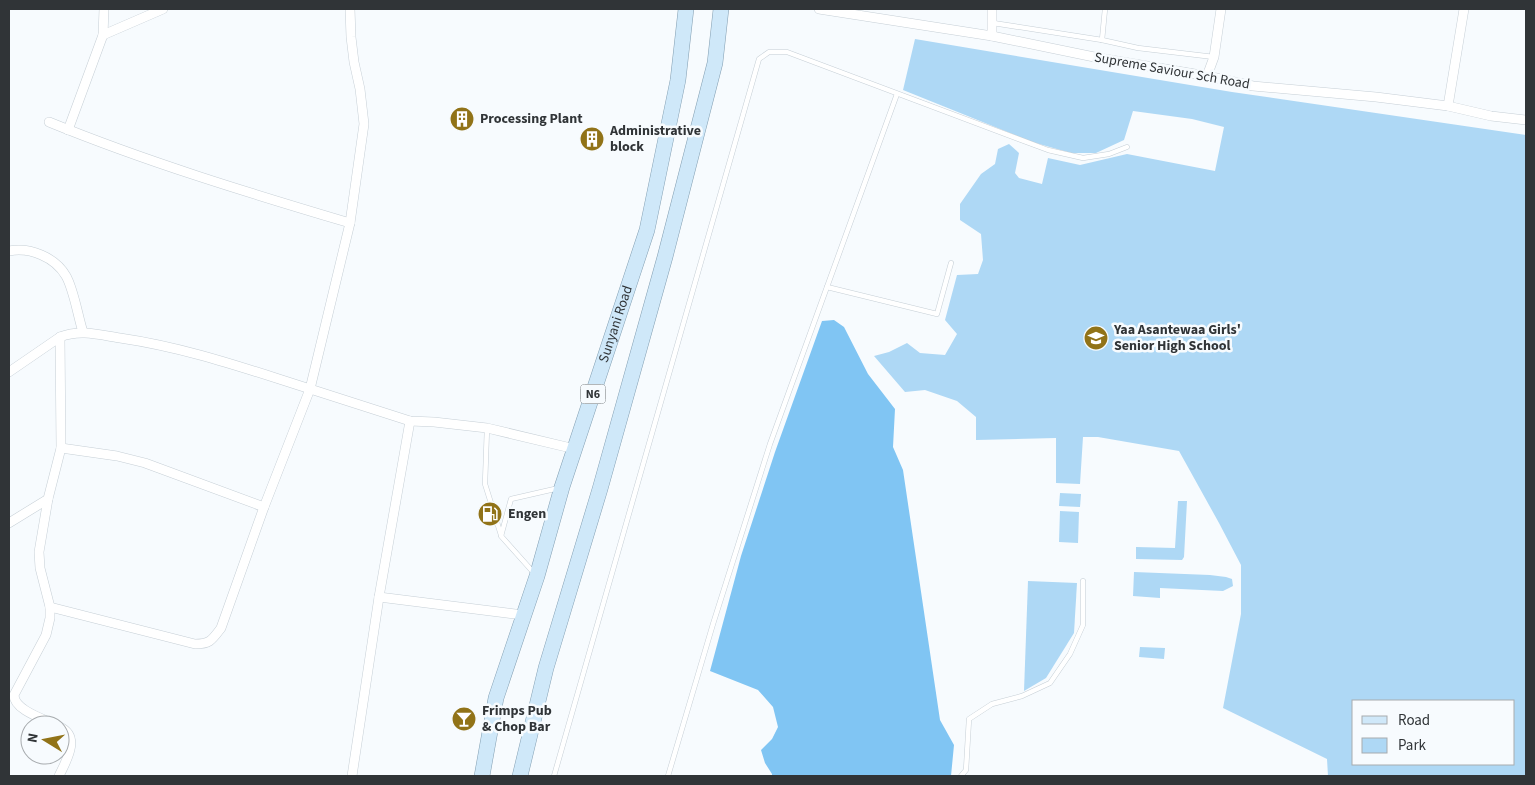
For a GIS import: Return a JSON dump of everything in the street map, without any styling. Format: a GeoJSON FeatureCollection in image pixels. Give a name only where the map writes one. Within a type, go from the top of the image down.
{"type":"FeatureCollection","features":[{"type":"Feature","properties":{"kind":"main road","name":"Sunyani Road"},"geometry":{"type":"LineString","coordinates":[[482,776],[496,698],[536,576],[562,487],[646,230],[678,80],[686,9]]}},
{"type":"Feature","properties":{"kind":"main road","name":"Sunyani Road"},"geometry":{"type":"LineString","coordinates":[[520,776],[546,668],[600,489],[667,248],[715,63],[722,9]]}},
{"type":"Feature","properties":{"kind":"street"},"geometry":{"type":"LineString","coordinates":[[68,130],[103,35],[104,9]]}},
{"type":"Feature","properties":{"kind":"street"},"geometry":{"type":"LineString","coordinates":[[103,35],[163,9]]}},
{"type":"Feature","properties":{"kind":"street"},"geometry":{"type":"LineString","coordinates":[[50,607],[195,644],[206,644],[214,638],[221,628],[264,507],[310,389],[350,223],[364,124],[360,89],[354,62],[350,9]]}},
{"type":"Feature","properties":{"kind":"street","name":"Supreme Saviour Sch Road"},"geometry":{"type":"LineString","coordinates":[[819,9],[875,13],[1099,58],[1207,76],[1253,86],[1376,96],[1448,106],[1491,116],[1526,120]]}},
{"type":"Feature","properties":{"kind":"street"},"geometry":{"type":"LineString","coordinates":[[992,9],[992,36]]}},
{"type":"Feature","properties":{"kind":"street"},"geometry":{"type":"LineString","coordinates":[[1207,76],[1214,57],[1221,9]]}},
{"type":"Feature","properties":{"kind":"street"},"geometry":{"type":"LineString","coordinates":[[1448,106],[1464,9]]}},
{"type":"Feature","properties":{"kind":"street"},"geometry":{"type":"LineString","coordinates":[[49,122],[155,161],[350,223]]}},
{"type":"Feature","properties":{"kind":"street"},"geometry":{"type":"LineString","coordinates":[[9,251],[31,252],[42,255],[56,263],[66,276],[83,332]]}},
{"type":"Feature","properties":{"kind":"street"},"geometry":{"type":"LineString","coordinates":[[9,372],[60,337],[83,332],[137,340],[212,357],[410,421],[487,428],[575,449]]}},
{"type":"Feature","properties":{"kind":"street"},"geometry":{"type":"LineString","coordinates":[[35,715],[21,708],[14,699],[14,695],[46,635],[50,618],[50,607],[40,568],[39,552],[48,499],[61,448],[60,337]]}},
{"type":"Feature","properties":{"kind":"street"},"geometry":{"type":"LineString","coordinates":[[352,776],[378,596],[410,421]]}},
{"type":"Feature","properties":{"kind":"street"},"geometry":{"type":"LineString","coordinates":[[61,448],[117,456],[145,463],[264,507]]}},
{"type":"Feature","properties":{"kind":"street"},"geometry":{"type":"LineString","coordinates":[[9,523],[48,499]]}},
{"type":"Feature","properties":{"kind":"street"},"geometry":{"type":"LineString","coordinates":[[378,596],[523,615]]}},
{"type":"Feature","properties":{"kind":"lane"},"geometry":{"type":"LineString","coordinates":[[1102,40],[1105,9]]}},
{"type":"Feature","properties":{"kind":"lane"},"geometry":{"type":"LineString","coordinates":[[992,23],[1102,40],[1138,48],[1214,57]]}},
{"type":"Feature","properties":{"kind":"lane"},"geometry":{"type":"LineString","coordinates":[[554,776],[759,59],[769,52],[787,52],[1048,150],[1082,158],[1109,154],[1127,147]]}},
{"type":"Feature","properties":{"kind":"lane"},"geometry":{"type":"LineString","coordinates":[[668,776],[713,624],[770,444],[898,94]]}},
{"type":"Feature","properties":{"kind":"lane"},"geometry":{"type":"LineString","coordinates":[[827,287],[937,314],[951,263]]}},
{"type":"Feature","properties":{"kind":"lane"},"geometry":{"type":"LineString","coordinates":[[487,428],[485,484],[502,536],[536,576]]}},
{"type":"Feature","properties":{"kind":"lane"},"geometry":{"type":"LineString","coordinates":[[502,536],[511,499],[562,487]]}},
{"type":"Feature","properties":{"kind":"lane"},"geometry":{"type":"LineString","coordinates":[[966,776],[969,719],[992,704],[1022,696],[1050,683],[1070,654],[1083,625],[1083,581]]}},
{"type":"Feature","properties":{"kind":"lane"},"geometry":{"type":"LineString","coordinates":[[961,776],[966,770]]}},
{"type":"Feature","properties":{"kind":"green space"},"geometry":{"type":"Polygon","coordinates":[[[915,39],[1232,92],[1526,135],[1526,776],[1328,776],[1327,759],[1223,708],[1241,614],[1241,565],[1179,451],[1098,437],[1083,437],[1080,484],[1056,483],[1056,438],[976,440],[976,417],[957,401],[925,390],[905,392],[874,356],[889,352],[907,343],[920,353],[945,355],[957,334],[945,320],[957,275],[978,274],[983,260],[981,234],[960,220],[960,204],[981,174],[995,164],[998,149],[1009,144],[1019,153],[1015,173],[1019,178],[1042,184],[1048,158],[1080,165],[1127,154],[1215,171],[1224,127],[1192,119],[1133,111],[1124,140],[1096,153],[1071,153],[1032,142],[903,90],[915,39]]]}},
{"type":"Feature","properties":{"kind":"green space"},"geometry":{"type":"Polygon","coordinates":[[[1060,493],[1081,494],[1080,507],[1059,506],[1060,493]]]}},
{"type":"Feature","properties":{"kind":"green space"},"geometry":{"type":"Polygon","coordinates":[[[1178,501],[1187,501],[1184,557],[1182,560],[1136,559],[1136,547],[1175,548],[1178,501]]]}},
{"type":"Feature","properties":{"kind":"green space"},"geometry":{"type":"Polygon","coordinates":[[[1060,511],[1079,512],[1078,543],[1059,542],[1060,511]]]}},
{"type":"Feature","properties":{"kind":"green space"},"geometry":{"type":"Polygon","coordinates":[[[1134,572],[1226,577],[1232,579],[1233,586],[1223,591],[1160,588],[1160,598],[1133,596],[1134,572]]]}},
{"type":"Feature","properties":{"kind":"green space"},"geometry":{"type":"Polygon","coordinates":[[[1028,581],[1077,583],[1074,633],[1046,678],[1024,691],[1028,581]]]}},
{"type":"Feature","properties":{"kind":"green space"},"geometry":{"type":"Polygon","coordinates":[[[1140,647],[1165,648],[1164,659],[1139,657],[1140,647]]]}},
{"type":"Feature","properties":{"kind":"shaded area"},"geometry":{"type":"Polygon","coordinates":[[[834,320],[844,327],[868,374],[895,409],[893,447],[903,470],[940,720],[954,745],[951,776],[772,776],[761,750],[772,739],[778,727],[773,707],[758,690],[710,671],[741,556],[775,452],[822,321],[834,320]]]}},
{"type":"Feature","properties":{"kind":"place","name":"Processing Plant"},"geometry":{"type":"Point","coordinates":[462,119]}},
{"type":"Feature","properties":{"kind":"place","name":"Administrative block"},"geometry":{"type":"Point","coordinates":[592,139]}},
{"type":"Feature","properties":{"kind":"place","name":"Yaa Asantewaa Girls' Senior High School"},"geometry":{"type":"Point","coordinates":[1096,338]}},
{"type":"Feature","properties":{"kind":"place","name":"Engen"},"geometry":{"type":"Point","coordinates":[490,514]}},
{"type":"Feature","properties":{"kind":"place","name":"Frimps Pub & Chop Bar"},"geometry":{"type":"Point","coordinates":[464,719]}}]}
